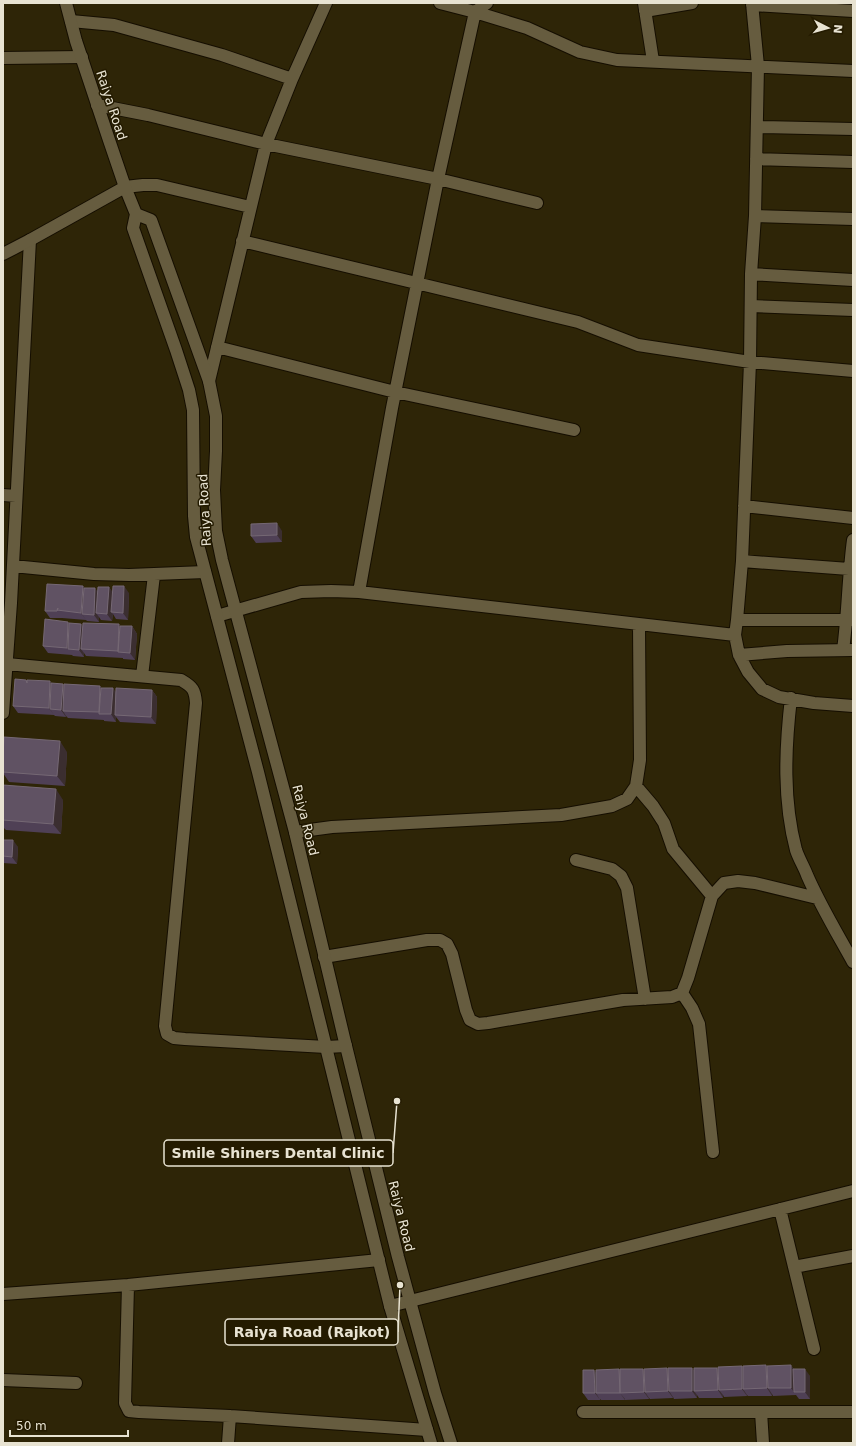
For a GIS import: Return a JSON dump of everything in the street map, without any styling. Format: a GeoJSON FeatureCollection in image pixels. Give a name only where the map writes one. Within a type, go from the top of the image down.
{"type":"FeatureCollection","features":[{"type":"Feature","properties":{"kind":"street","name":"Raiya Road"},"geometry":{"type":"LineString","coordinates":[[66,3],[97,105],[125,187],[136,214],[133,228],[176,350],[190,396],[193,416],[194,516],[196,537],[258,772],[390,1306],[431,1443]]}},
{"type":"Feature","properties":{"kind":"street"},"geometry":{"type":"LineString","coordinates":[[209,381],[266,144],[325,3]]}},
{"type":"Feature","properties":{"kind":"street"},"geometry":{"type":"LineString","coordinates":[[440,3],[527,28],[580,52],[617,60],[853,71]]}},
{"type":"Feature","properties":{"kind":"street"},"geometry":{"type":"LineString","coordinates":[[359,592],[396,392],[438,179],[475,12],[486,3]]}},
{"type":"Feature","properties":{"kind":"street"},"geometry":{"type":"LineString","coordinates":[[653,62],[644,7],[692,3]]}},
{"type":"Feature","properties":{"kind":"street"},"geometry":{"type":"LineString","coordinates":[[853,11],[752,4],[758,66],[755,216],[751,274],[750,362],[742,561],[737,620],[734,635],[739,655],[748,672],[762,689],[779,696],[814,703],[853,706]]}},
{"type":"Feature","properties":{"kind":"street"},"geometry":{"type":"LineString","coordinates":[[71,21],[114,26],[222,55],[292,79]]}},
{"type":"Feature","properties":{"kind":"street"},"geometry":{"type":"LineString","coordinates":[[3,58],[82,57]]}},
{"type":"Feature","properties":{"kind":"street"},"geometry":{"type":"LineString","coordinates":[[97,105],[148,115],[266,144],[438,179],[537,203]]}},
{"type":"Feature","properties":{"kind":"street"},"geometry":{"type":"LineString","coordinates":[[757,127],[853,129]]}},
{"type":"Feature","properties":{"kind":"street"},"geometry":{"type":"LineString","coordinates":[[756,159],[853,162]]}},
{"type":"Feature","properties":{"kind":"street"},"geometry":{"type":"LineString","coordinates":[[3,254],[125,187],[156,185],[250,207]]}},
{"type":"Feature","properties":{"kind":"street","name":"Raiya Road"},"geometry":{"type":"LineString","coordinates":[[136,214],[151,220],[209,381],[216,416],[214,490],[216,531],[222,560],[295,832],[324,957],[410,1300],[435,1393],[451,1443]]}},
{"type":"Feature","properties":{"kind":"street"},"geometry":{"type":"LineString","coordinates":[[755,216],[853,220]]}},
{"type":"Feature","properties":{"kind":"street"},"geometry":{"type":"LineString","coordinates":[[3,713],[7,664],[7,602],[13,566],[30,240]]}},
{"type":"Feature","properties":{"kind":"street"},"geometry":{"type":"LineString","coordinates":[[242,241],[578,322],[638,345],[750,362],[853,370]]}},
{"type":"Feature","properties":{"kind":"street"},"geometry":{"type":"LineString","coordinates":[[751,274],[853,280]]}},
{"type":"Feature","properties":{"kind":"street"},"geometry":{"type":"LineString","coordinates":[[750,306],[853,310]]}},
{"type":"Feature","properties":{"kind":"street"},"geometry":{"type":"LineString","coordinates":[[217,347],[396,392],[574,430]]}},
{"type":"Feature","properties":{"kind":"street"},"geometry":{"type":"LineString","coordinates":[[3,495],[16,496]]}},
{"type":"Feature","properties":{"kind":"street"},"geometry":{"type":"LineString","coordinates":[[744,506],[853,518]]}},
{"type":"Feature","properties":{"kind":"street"},"geometry":{"type":"LineString","coordinates":[[739,655],[786,651],[848,650],[850,620],[849,569],[853,540]]}},
{"type":"Feature","properties":{"kind":"street"},"geometry":{"type":"LineString","coordinates":[[742,561],[849,569]]}},
{"type":"Feature","properties":{"kind":"street"},"geometry":{"type":"LineString","coordinates":[[13,566],[94,574],[154,575],[205,572]]}},
{"type":"Feature","properties":{"kind":"street"},"geometry":{"type":"LineString","coordinates":[[142,676],[154,575]]}},
{"type":"Feature","properties":{"kind":"street"},"geometry":{"type":"LineString","coordinates":[[217,616],[301,592],[359,592],[734,635]]}},
{"type":"Feature","properties":{"kind":"street"},"geometry":{"type":"LineString","coordinates":[[737,620],[850,620]]}},
{"type":"Feature","properties":{"kind":"street"},"geometry":{"type":"LineString","coordinates":[[295,832],[332,826],[561,815],[612,806],[627,799],[636,786],[640,760],[639,625]]}},
{"type":"Feature","properties":{"kind":"street"},"geometry":{"type":"LineString","coordinates":[[7,664],[181,680],[190,685],[195,692],[196,703],[165,1026],[167,1034],[174,1038],[185,1039],[326,1047],[346,1046]]}},
{"type":"Feature","properties":{"kind":"street"},"geometry":{"type":"LineString","coordinates":[[791,698],[786,742],[786,786],[790,819],[797,851],[817,898],[853,962]]}},
{"type":"Feature","properties":{"kind":"street"},"geometry":{"type":"LineString","coordinates":[[636,786],[653,806],[664,824],[673,849],[712,896]]}},
{"type":"Feature","properties":{"kind":"street"},"geometry":{"type":"LineString","coordinates":[[576,860],[612,869],[621,876],[627,888],[645,999]]}},
{"type":"Feature","properties":{"kind":"street"},"geometry":{"type":"LineString","coordinates":[[324,957],[427,940],[440,940],[447,944],[452,954],[466,1010],[470,1020],[478,1024],[623,1000],[672,997],[682,993],[688,978],[712,896],[724,883],[738,881],[817,898]]}},
{"type":"Feature","properties":{"kind":"street"},"geometry":{"type":"LineString","coordinates":[[682,993],[692,1008],[699,1024],[713,1152]]}},
{"type":"Feature","properties":{"kind":"street"},"geometry":{"type":"LineString","coordinates":[[390,1306],[853,1191]]}},
{"type":"Feature","properties":{"kind":"street"},"geometry":{"type":"LineString","coordinates":[[780,1209],[814,1349]]}},
{"type":"Feature","properties":{"kind":"street"},"geometry":{"type":"LineString","coordinates":[[794,1267],[853,1256]]}},
{"type":"Feature","properties":{"kind":"street"},"geometry":{"type":"LineString","coordinates":[[3,1294],[128,1285],[379,1260]]}},
{"type":"Feature","properties":{"kind":"street"},"geometry":{"type":"LineString","coordinates":[[128,1285],[125,1403],[129,1411],[230,1416],[428,1430]]}},
{"type":"Feature","properties":{"kind":"street"},"geometry":{"type":"LineString","coordinates":[[3,1380],[76,1383]]}},
{"type":"Feature","properties":{"kind":"street"},"geometry":{"type":"LineString","coordinates":[[583,1412],[853,1412]]}},
{"type":"Feature","properties":{"kind":"street"},"geometry":{"type":"LineString","coordinates":[[761,1412],[763,1443]]}},
{"type":"Feature","properties":{"kind":"street"},"geometry":{"type":"LineString","coordinates":[[228,1443],[230,1416]]}},
{"type":"Feature","properties":{"kind":"building"},"geometry":{"type":"Polygon","coordinates":[[[277,523],[277,535],[251,536],[251,524],[277,523]]]}},
{"type":"Feature","properties":{"kind":"building"},"geometry":{"type":"Polygon","coordinates":[[[47,584],[83,586],[81,613],[57,610],[45,611],[47,584]]]}},
{"type":"Feature","properties":{"kind":"building"},"geometry":{"type":"Polygon","coordinates":[[[113,586],[124,586],[123,613],[111,612],[113,586]]]}},
{"type":"Feature","properties":{"kind":"building"},"geometry":{"type":"Polygon","coordinates":[[[98,587],[109,587],[107,614],[96,613],[98,587]]]}},
{"type":"Feature","properties":{"kind":"building"},"geometry":{"type":"Polygon","coordinates":[[[84,588],[95,588],[94,615],[82,614],[84,588]]]}},
{"type":"Feature","properties":{"kind":"building"},"geometry":{"type":"Polygon","coordinates":[[[45,619],[68,622],[67,648],[43,646],[45,619]]]}},
{"type":"Feature","properties":{"kind":"building"},"geometry":{"type":"Polygon","coordinates":[[[69,623],[81,624],[79,650],[68,649],[69,623]]]}},
{"type":"Feature","properties":{"kind":"building"},"geometry":{"type":"Polygon","coordinates":[[[83,623],[119,624],[118,651],[81,649],[83,623]]]}},
{"type":"Feature","properties":{"kind":"building"},"geometry":{"type":"Polygon","coordinates":[[[120,626],[132,626],[130,653],[118,652],[120,626]]]}},
{"type":"Feature","properties":{"kind":"building"},"geometry":{"type":"Polygon","coordinates":[[[15,679],[26,680],[27,683],[27,680],[50,681],[49,708],[13,706],[15,679]]]}},
{"type":"Feature","properties":{"kind":"building"},"geometry":{"type":"Polygon","coordinates":[[[51,683],[63,684],[61,710],[50,709],[51,683]]]}},
{"type":"Feature","properties":{"kind":"building"},"geometry":{"type":"Polygon","coordinates":[[[64,684],[100,686],[99,712],[63,711],[64,684]]]}},
{"type":"Feature","properties":{"kind":"building"},"geometry":{"type":"Polygon","coordinates":[[[101,688],[113,688],[111,714],[99,714],[101,688]]]}},
{"type":"Feature","properties":{"kind":"building"},"geometry":{"type":"Polygon","coordinates":[[[116,688],[152,690],[151,717],[115,715],[116,688]]]}},
{"type":"Feature","properties":{"kind":"building"},"geometry":{"type":"Polygon","coordinates":[[[4,737],[60,741],[57,776],[3,772],[4,737]]]}},
{"type":"Feature","properties":{"kind":"building"},"geometry":{"type":"Polygon","coordinates":[[[3,785],[56,789],[53,824],[3,820],[3,785]]]}},
{"type":"Feature","properties":{"kind":"building"},"geometry":{"type":"Polygon","coordinates":[[[3,840],[13,840],[12,857],[3,856],[3,840]]]}},
{"type":"Feature","properties":{"kind":"building"},"geometry":{"type":"Polygon","coordinates":[[[766,1365],[767,1388],[743,1389],[743,1366],[766,1365]]]}},
{"type":"Feature","properties":{"kind":"building"},"geometry":{"type":"Polygon","coordinates":[[[791,1365],[791,1388],[768,1388],[767,1366],[791,1365]]]}},
{"type":"Feature","properties":{"kind":"building"},"geometry":{"type":"Polygon","coordinates":[[[742,1366],[742,1389],[719,1390],[718,1367],[742,1366]]]}},
{"type":"Feature","properties":{"kind":"building"},"geometry":{"type":"Polygon","coordinates":[[[667,1368],[668,1391],[645,1392],[644,1369],[667,1368]]]}},
{"type":"Feature","properties":{"kind":"building"},"geometry":{"type":"Polygon","coordinates":[[[668,1368],[692,1368],[692,1391],[669,1391],[668,1368]]]}},
{"type":"Feature","properties":{"kind":"building"},"geometry":{"type":"Polygon","coordinates":[[[694,1368],[717,1368],[718,1390],[694,1391],[694,1368]]]}},
{"type":"Feature","properties":{"kind":"building"},"geometry":{"type":"Polygon","coordinates":[[[619,1369],[620,1393],[596,1393],[596,1370],[619,1369]]]}},
{"type":"Feature","properties":{"kind":"building"},"geometry":{"type":"Polygon","coordinates":[[[620,1369],[643,1369],[644,1392],[620,1393],[620,1369]]]}},
{"type":"Feature","properties":{"kind":"building"},"geometry":{"type":"Polygon","coordinates":[[[793,1369],[805,1369],[805,1392],[794,1392],[793,1369]]]}},
{"type":"Feature","properties":{"kind":"building"},"geometry":{"type":"Polygon","coordinates":[[[583,1370],[594,1370],[595,1393],[583,1393],[583,1370]]]}},
{"type":"Feature","properties":{"kind":"place","name":"Smile Shiners Dental Clinic"},"geometry":{"type":"Point","coordinates":[397,1101]}},
{"type":"Feature","properties":{"kind":"place","name":"Raiya Road (Rajkot)"},"geometry":{"type":"Point","coordinates":[400,1285]}}]}
